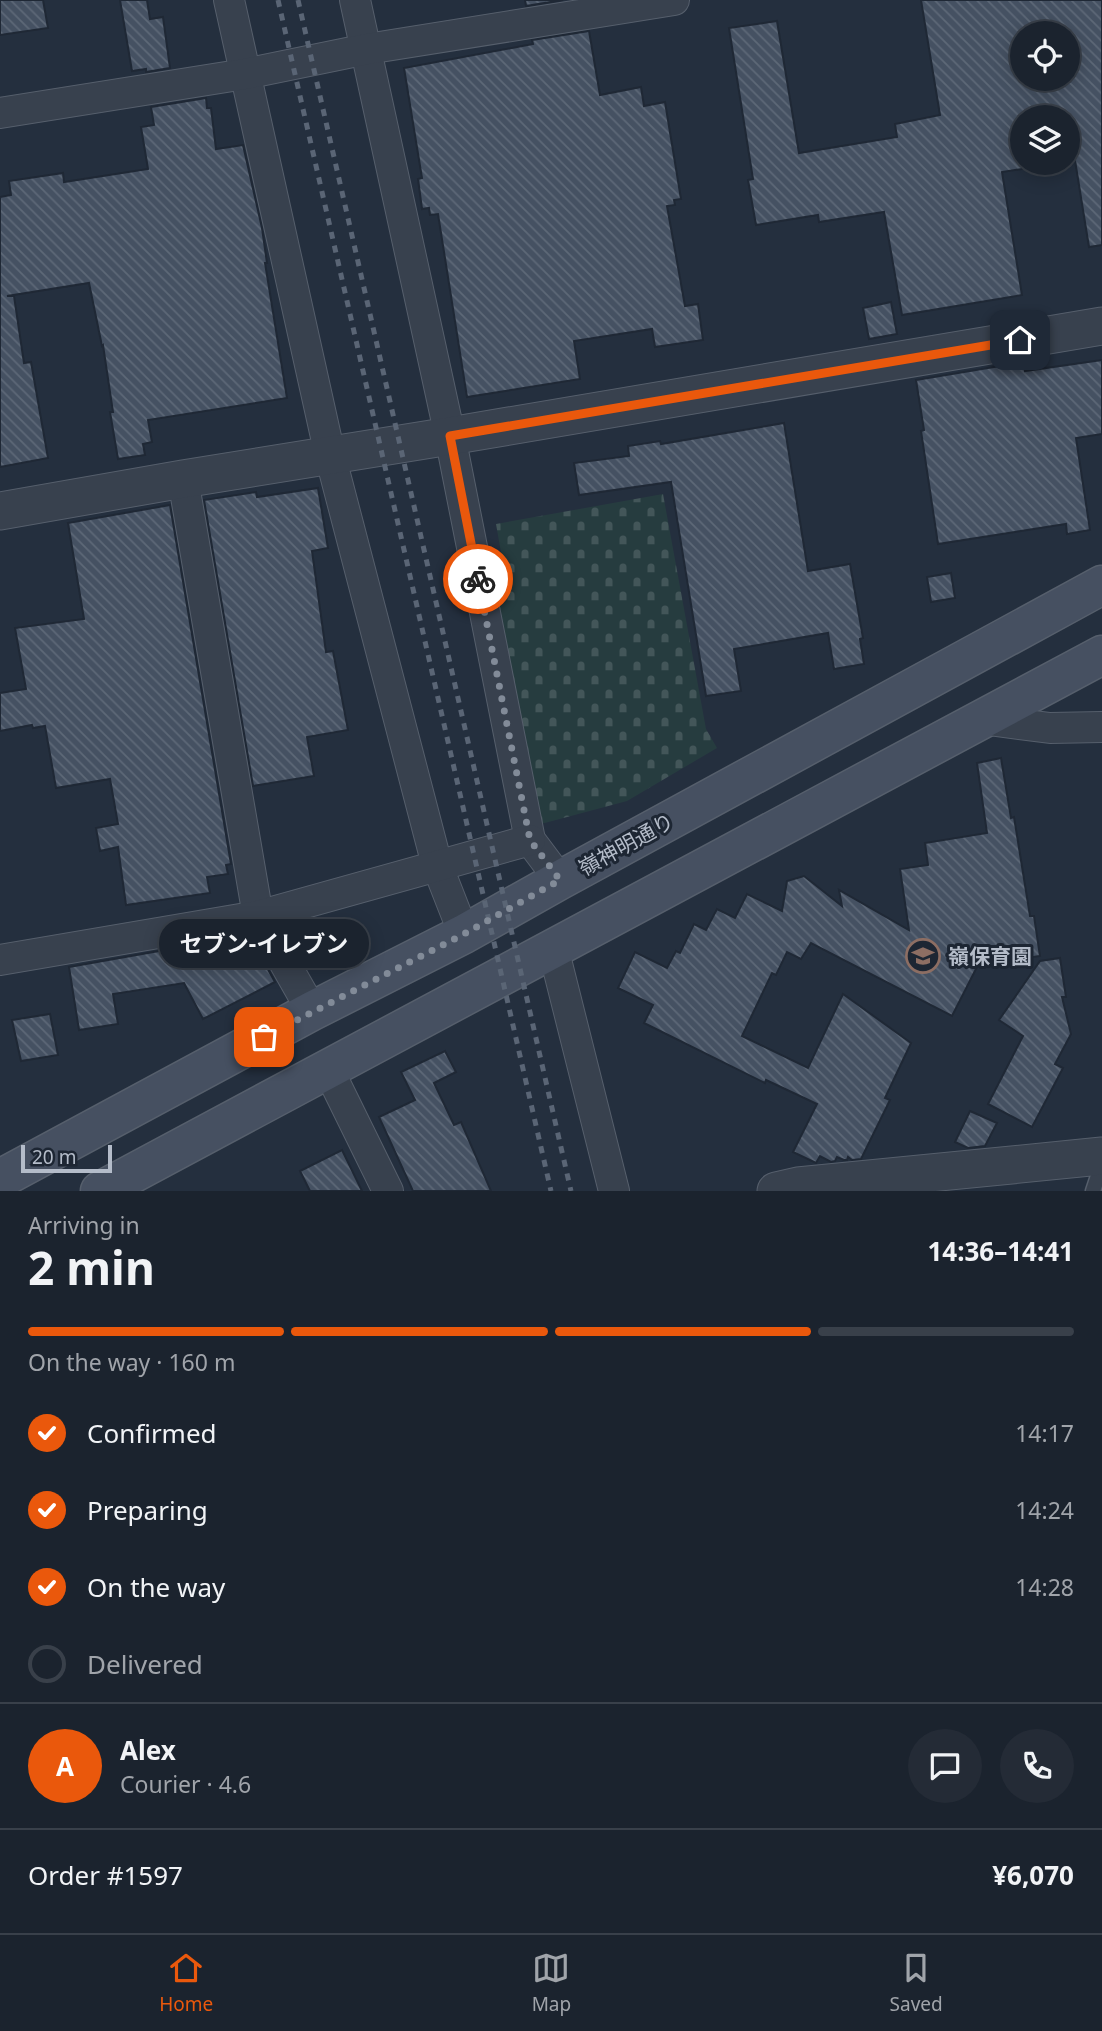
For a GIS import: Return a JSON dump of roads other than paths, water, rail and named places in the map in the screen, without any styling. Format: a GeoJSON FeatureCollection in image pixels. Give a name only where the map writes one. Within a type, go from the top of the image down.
{"type":"FeatureCollection","features":[{"type":"Feature","properties":{"kind":"main road","name":"嶺神明通り"},"geometry":{"type":"LineString","coordinates":[[0,1178],[464,934],[1102,585]]}},
{"type":"Feature","properties":{"kind":"main road"},"geometry":{"type":"LineString","coordinates":[[100,1191],[1102,655]]}},
{"type":"Feature","properties":{"kind":"street"},"geometry":{"type":"LineString","coordinates":[[229,0],[330,455],[437,865],[464,934]]}},
{"type":"Feature","properties":{"kind":"street"},"geometry":{"type":"LineString","coordinates":[[355,0],[450,436],[530,840],[560,880]]}},
{"type":"Feature","properties":{"kind":"street"},"geometry":{"type":"LineString","coordinates":[[0,113],[245,74],[366,49],[674,0]]}},
{"type":"Feature","properties":{"kind":"street"},"geometry":{"type":"LineString","coordinates":[[0,511],[1102,326]]}},
{"type":"Feature","properties":{"kind":"street"},"geometry":{"type":"LineString","coordinates":[[183,479],[258,916],[312,1012]]}},
{"type":"Feature","properties":{"kind":"street"},"geometry":{"type":"LineString","coordinates":[[981,719],[1050,728],[1102,727]]}},
{"type":"Feature","properties":{"kind":"street"},"geometry":{"type":"LineString","coordinates":[[0,960],[258,916],[530,840]]}},
{"type":"Feature","properties":{"kind":"street"},"geometry":{"type":"LineString","coordinates":[[553,948],[614,1191]]}},
{"type":"Feature","properties":{"kind":"street"},"geometry":{"type":"LineString","coordinates":[[328,1069],[388,1191]]}},
{"type":"Feature","properties":{"kind":"street"},"geometry":{"type":"LineString","coordinates":[[776,1191],[798,1186],[1102,1156]]}},
{"type":"Feature","properties":{"kind":"lane"},"geometry":{"type":"LineString","coordinates":[[1093,1191],[1102,1164]]}},
{"type":"Feature","properties":{"kind":"railway"},"geometry":{"type":"LineString","coordinates":[[278,0],[551,1191]]}},
{"type":"Feature","properties":{"kind":"railway"},"geometry":{"type":"LineString","coordinates":[[298,0],[571,1191]]}},
{"type":"Feature","properties":{"kind":"place","name":"嶺保育園"},"geometry":{"type":"Point","coordinates":[923,956]}},
{"type":"Feature","properties":{"kind":"place","name":"セブン-イレブン"},"geometry":{"type":"Point","coordinates":[264,1037]}}]}
